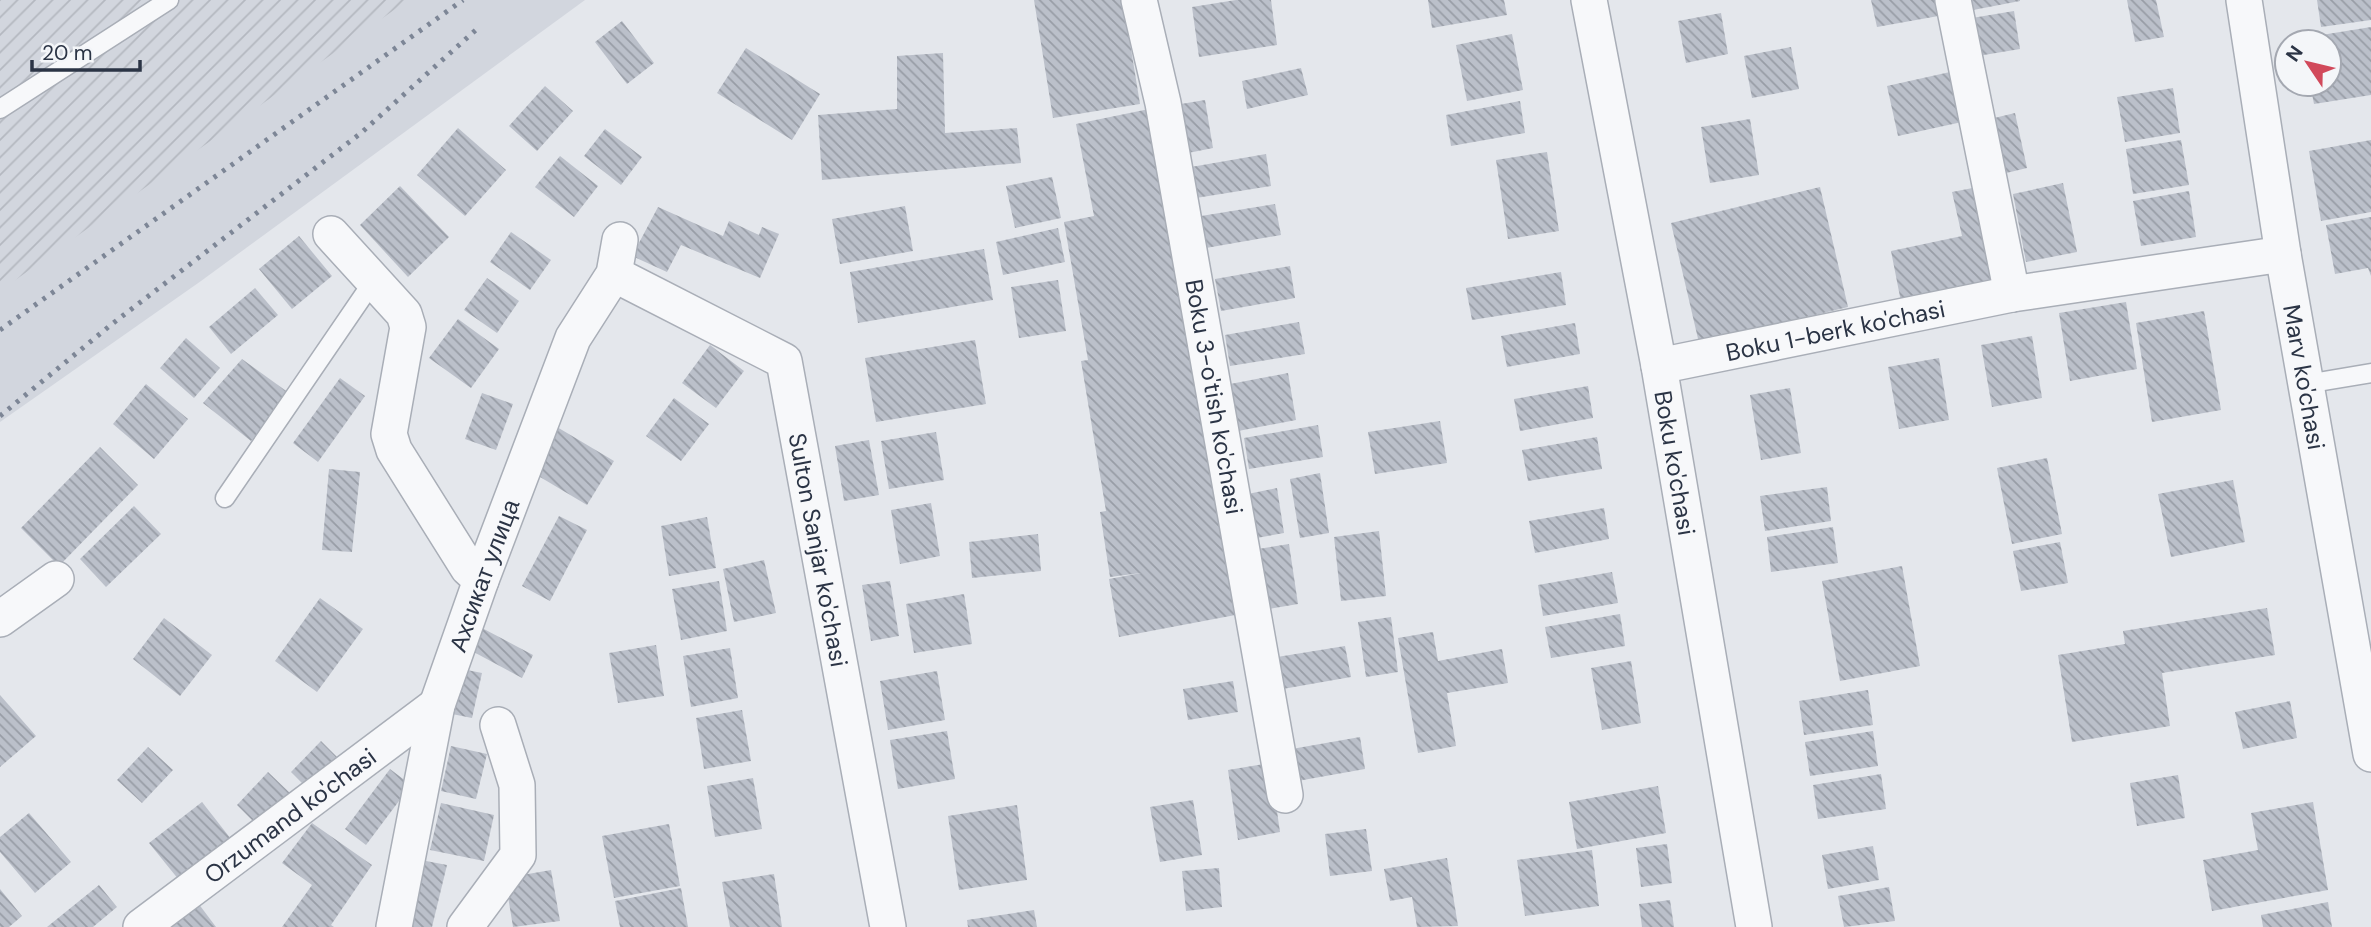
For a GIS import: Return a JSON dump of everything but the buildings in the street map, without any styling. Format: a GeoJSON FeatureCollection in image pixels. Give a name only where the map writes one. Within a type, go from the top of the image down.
{"type":"FeatureCollection","features":[{"type":"Feature","properties":{"kind":"street","name":"Boku 3-o'tish ko'chasi"},"geometry":{"type":"LineString","coordinates":[[1139,0],[1163,103],[1285,795]]}},
{"type":"Feature","properties":{"kind":"street","name":"Boku ko'chasi"},"geometry":{"type":"LineString","coordinates":[[1589,0],[1659,366],[1754,927]]}},
{"type":"Feature","properties":{"kind":"street"},"geometry":{"type":"LineString","coordinates":[[1953,0],[2011,294]]}},
{"type":"Feature","properties":{"kind":"street","name":"Marv ko'chasi"},"geometry":{"type":"LineString","coordinates":[[2244,0],[2283,254],[2371,754]]}},
{"type":"Feature","properties":{"kind":"street"},"geometry":{"type":"LineString","coordinates":[[331,234],[404,314],[408,327],[389,434],[394,450],[468,568],[481,580]]}},
{"type":"Feature","properties":{"kind":"street","name":"Ахсикат улица"},"geometry":{"type":"LineString","coordinates":[[394,927],[437,705],[481,580],[573,338],[614,274],[620,240]]}},
{"type":"Feature","properties":{"kind":"street","name":"Boku 1-berk ko'chasi"},"geometry":{"type":"LineString","coordinates":[[1659,366],[2011,294],[2283,254]]}},
{"type":"Feature","properties":{"kind":"street","name":"Sulton Sanjar ko'chasi"},"geometry":{"type":"LineString","coordinates":[[614,274],[784,360],[888,927]]}},
{"type":"Feature","properties":{"kind":"street"},"geometry":{"type":"LineString","coordinates":[[0,620],[56,579]]}},
{"type":"Feature","properties":{"kind":"street","name":"Orzumand ko'chasi"},"geometry":{"type":"LineString","coordinates":[[141,927],[437,705]]}},
{"type":"Feature","properties":{"kind":"street"},"geometry":{"type":"LineString","coordinates":[[465,927],[518,855],[517,785],[498,725]]}},
{"type":"Feature","properties":{"kind":"lane"},"geometry":{"type":"LineString","coordinates":[[0,109],[169,0]]}},
{"type":"Feature","properties":{"kind":"lane"},"geometry":{"type":"LineString","coordinates":[[225,498],[374,280]]}},
{"type":"Feature","properties":{"kind":"lane"},"geometry":{"type":"LineString","coordinates":[[2306,384],[2371,373]]}},
{"type":"Feature","properties":{"kind":"shaded area"},"geometry":{"type":"Polygon","coordinates":[[[0,0],[585,0],[201,281],[0,422],[0,0]]]}},
{"type":"Feature","properties":{"kind":"shaded area"},"geometry":{"type":"Polygon","coordinates":[[[0,0],[408,0],[0,291],[0,0]]]}},
{"type":"Feature","properties":{"kind":"railway"},"geometry":{"type":"LineString","coordinates":[[0,330],[463,0]]}},
{"type":"Feature","properties":{"kind":"railway"},"geometry":{"type":"LineString","coordinates":[[0,416],[112,324],[361,133],[478,28]]}}]}
